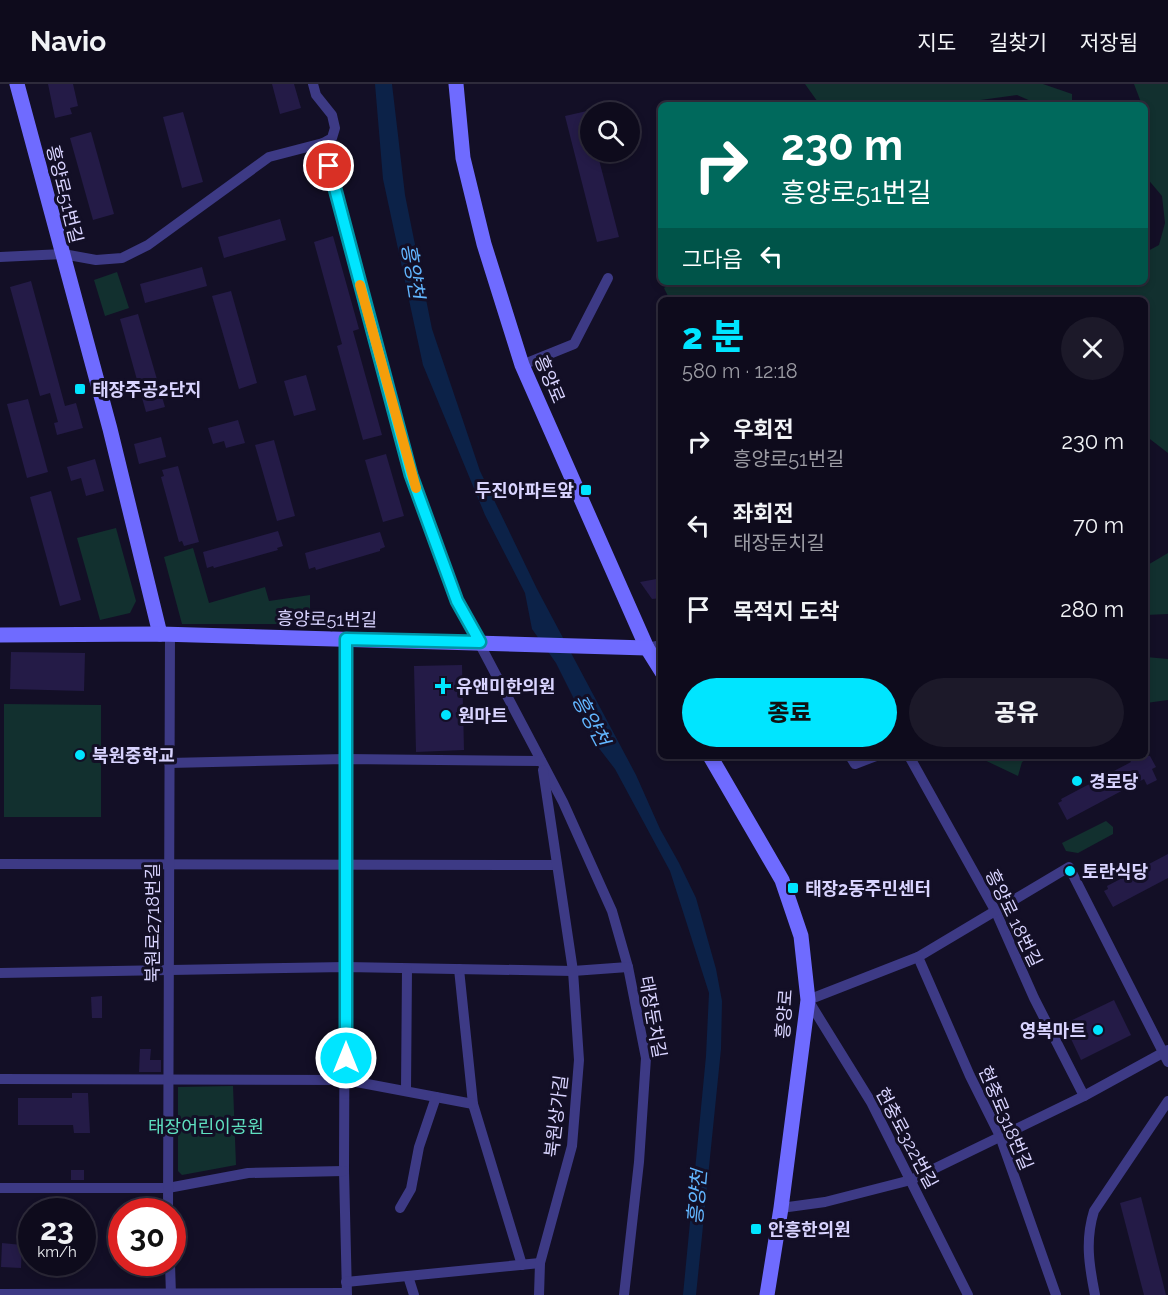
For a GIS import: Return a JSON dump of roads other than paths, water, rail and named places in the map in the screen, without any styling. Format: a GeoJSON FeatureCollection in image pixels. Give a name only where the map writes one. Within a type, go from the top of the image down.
{"type":"FeatureCollection","features":[{"type":"Feature","properties":{"kind":"street","name":"흥양로51번길"},"geometry":{"type":"LineString","coordinates":[[0,257],[63,254],[17,84]]}},
{"type":"Feature","properties":{"kind":"street"},"geometry":{"type":"LineString","coordinates":[[165,634],[63,254],[96,260],[122,258],[148,245],[269,157],[324,143],[332,138],[335,128],[332,115],[316,95],[312,84]]}},
{"type":"Feature","properties":{"kind":"street","name":"흥양로"},"geometry":{"type":"LineString","coordinates":[[456,84],[462,158],[484,244],[522,365],[655,646]]}},
{"type":"Feature","properties":{"kind":"street","name":"태장둔치길"},"geometry":{"type":"LineString","coordinates":[[324,143],[411,475],[457,601],[487,642],[612,911],[628,967],[646,1058],[639,1162],[624,1295]]}},
{"type":"Feature","properties":{"kind":"street"},"geometry":{"type":"LineString","coordinates":[[522,365],[574,344],[608,278]]}},
{"type":"Feature","properties":{"kind":"street","name":"흥양로51번길"},"geometry":{"type":"LineString","coordinates":[[0,636],[165,634],[629,648],[655,646]]}},
{"type":"Feature","properties":{"kind":"street","name":"북원로2718번길"},"geometry":{"type":"LineString","coordinates":[[165,634],[169,763],[168,1198]]}},
{"type":"Feature","properties":{"kind":"street"},"geometry":{"type":"LineString","coordinates":[[346,639],[344,1171],[346,1290]]}},
{"type":"Feature","properties":{"kind":"street"},"geometry":{"type":"LineString","coordinates":[[169,763],[345,759],[541,761]]}},
{"type":"Feature","properties":{"kind":"street","name":"흥양로"},"geometry":{"type":"LineString","coordinates":[[712,759],[782,880],[801,936],[808,1000],[781,1208],[767,1295]]}},
{"type":"Feature","properties":{"kind":"street"},"geometry":{"type":"LineString","coordinates":[[852,759],[855,764],[868,759]]}},
{"type":"Feature","properties":{"kind":"street","name":"흥양로 18번길"},"geometry":{"type":"LineString","coordinates":[[911,759],[996,912],[1034,998],[1084,1096]]}},
{"type":"Feature","properties":{"kind":"street","name":"북원상가길"},"geometry":{"type":"LineString","coordinates":[[538,1295],[540,1263],[572,1146],[579,1060],[573,971],[541,761]]}},
{"type":"Feature","properties":{"kind":"street"},"geometry":{"type":"LineString","coordinates":[[0,864],[556,865]]}},
{"type":"Feature","properties":{"kind":"street"},"geometry":{"type":"LineString","coordinates":[[781,1208],[825,1202],[911,1180],[1167,1055],[1069,867],[918,957],[808,1000]]}},
{"type":"Feature","properties":{"kind":"street","name":"현충로318번길"},"geometry":{"type":"LineString","coordinates":[[918,957],[970,1076],[1000,1136],[1056,1295]]}},
{"type":"Feature","properties":{"kind":"street"},"geometry":{"type":"LineString","coordinates":[[0,973],[346,967],[573,971],[628,967]]}},
{"type":"Feature","properties":{"kind":"street"},"geometry":{"type":"LineString","coordinates":[[406,1091],[407,969]]}},
{"type":"Feature","properties":{"kind":"street"},"geometry":{"type":"LineString","coordinates":[[459,969],[473,1104],[522,1265]]}},
{"type":"Feature","properties":{"kind":"street","name":"현충로322번길"},"geometry":{"type":"LineString","coordinates":[[808,1000],[871,1102],[968,1295]]}},
{"type":"Feature","properties":{"kind":"street"},"geometry":{"type":"LineString","coordinates":[[0,1079],[346,1080],[473,1104]]}},
{"type":"Feature","properties":{"kind":"street"},"geometry":{"type":"LineString","coordinates":[[400,1208],[411,1189],[419,1147],[436,1097]]}},
{"type":"Feature","properties":{"kind":"street"},"geometry":{"type":"LineString","coordinates":[[1095,1295],[1088,1249],[1088,1231],[1094,1211],[1168,1101]]}},
{"type":"Feature","properties":{"kind":"street"},"geometry":{"type":"LineString","coordinates":[[0,1188],[168,1188],[248,1173],[344,1171]]}},
{"type":"Feature","properties":{"kind":"street"},"geometry":{"type":"LineString","coordinates":[[0,1294],[258,1294],[346,1290],[408,1276],[540,1263]]}},
{"type":"Feature","properties":{"kind":"street"},"geometry":{"type":"LineString","coordinates":[[170,1276],[171,1295]]}},
{"type":"Feature","properties":{"kind":"street"},"geometry":{"type":"LineString","coordinates":[[408,1276],[414,1295]]}},
{"type":"Feature","properties":{"kind":"water","name":"흥양천"},"geometry":{"type":"Polygon","coordinates":[[[375,84],[392,84],[405,195],[432,329],[480,471],[537,589],[636,775],[660,829],[696,898],[716,969],[722,1001],[721,1049],[696,1295],[683,1295],[706,1056],[709,993],[670,871],[615,769],[598,747],[556,663],[532,629],[525,593],[485,515],[423,365],[383,179],[375,84]]]}},
{"type":"Feature","properties":{"kind":"place","name":"태장주공2단지"},"geometry":{"type":"Point","coordinates":[80,389]}},
{"type":"Feature","properties":{"kind":"place","name":"두진아파트앞"},"geometry":{"type":"Point","coordinates":[586,490]}},
{"type":"Feature","properties":{"kind":"place","name":"유앤미한의원"},"geometry":{"type":"Point","coordinates":[443,686]}},
{"type":"Feature","properties":{"kind":"place","name":"원마트"},"geometry":{"type":"Point","coordinates":[446,715]}},
{"type":"Feature","properties":{"kind":"place","name":"북원중학교"},"geometry":{"type":"Point","coordinates":[80,755]}},
{"type":"Feature","properties":{"kind":"place","name":"경로당"},"geometry":{"type":"Point","coordinates":[1077,781]}},
{"type":"Feature","properties":{"kind":"place","name":"토란식당"},"geometry":{"type":"Point","coordinates":[1070,871]}},
{"type":"Feature","properties":{"kind":"place","name":"태장2동주민센터"},"geometry":{"type":"Point","coordinates":[793,888]}},
{"type":"Feature","properties":{"kind":"place","name":"영복마트"},"geometry":{"type":"Point","coordinates":[1098,1030]}},
{"type":"Feature","properties":{"kind":"place","name":"안흥한의원"},"geometry":{"type":"Point","coordinates":[756,1229]}},
{"type":"Feature","properties":{"kind":"park label","name":"태장어린이공원"},"geometry":{"type":"Point","coordinates":[206,1126]}}]}
